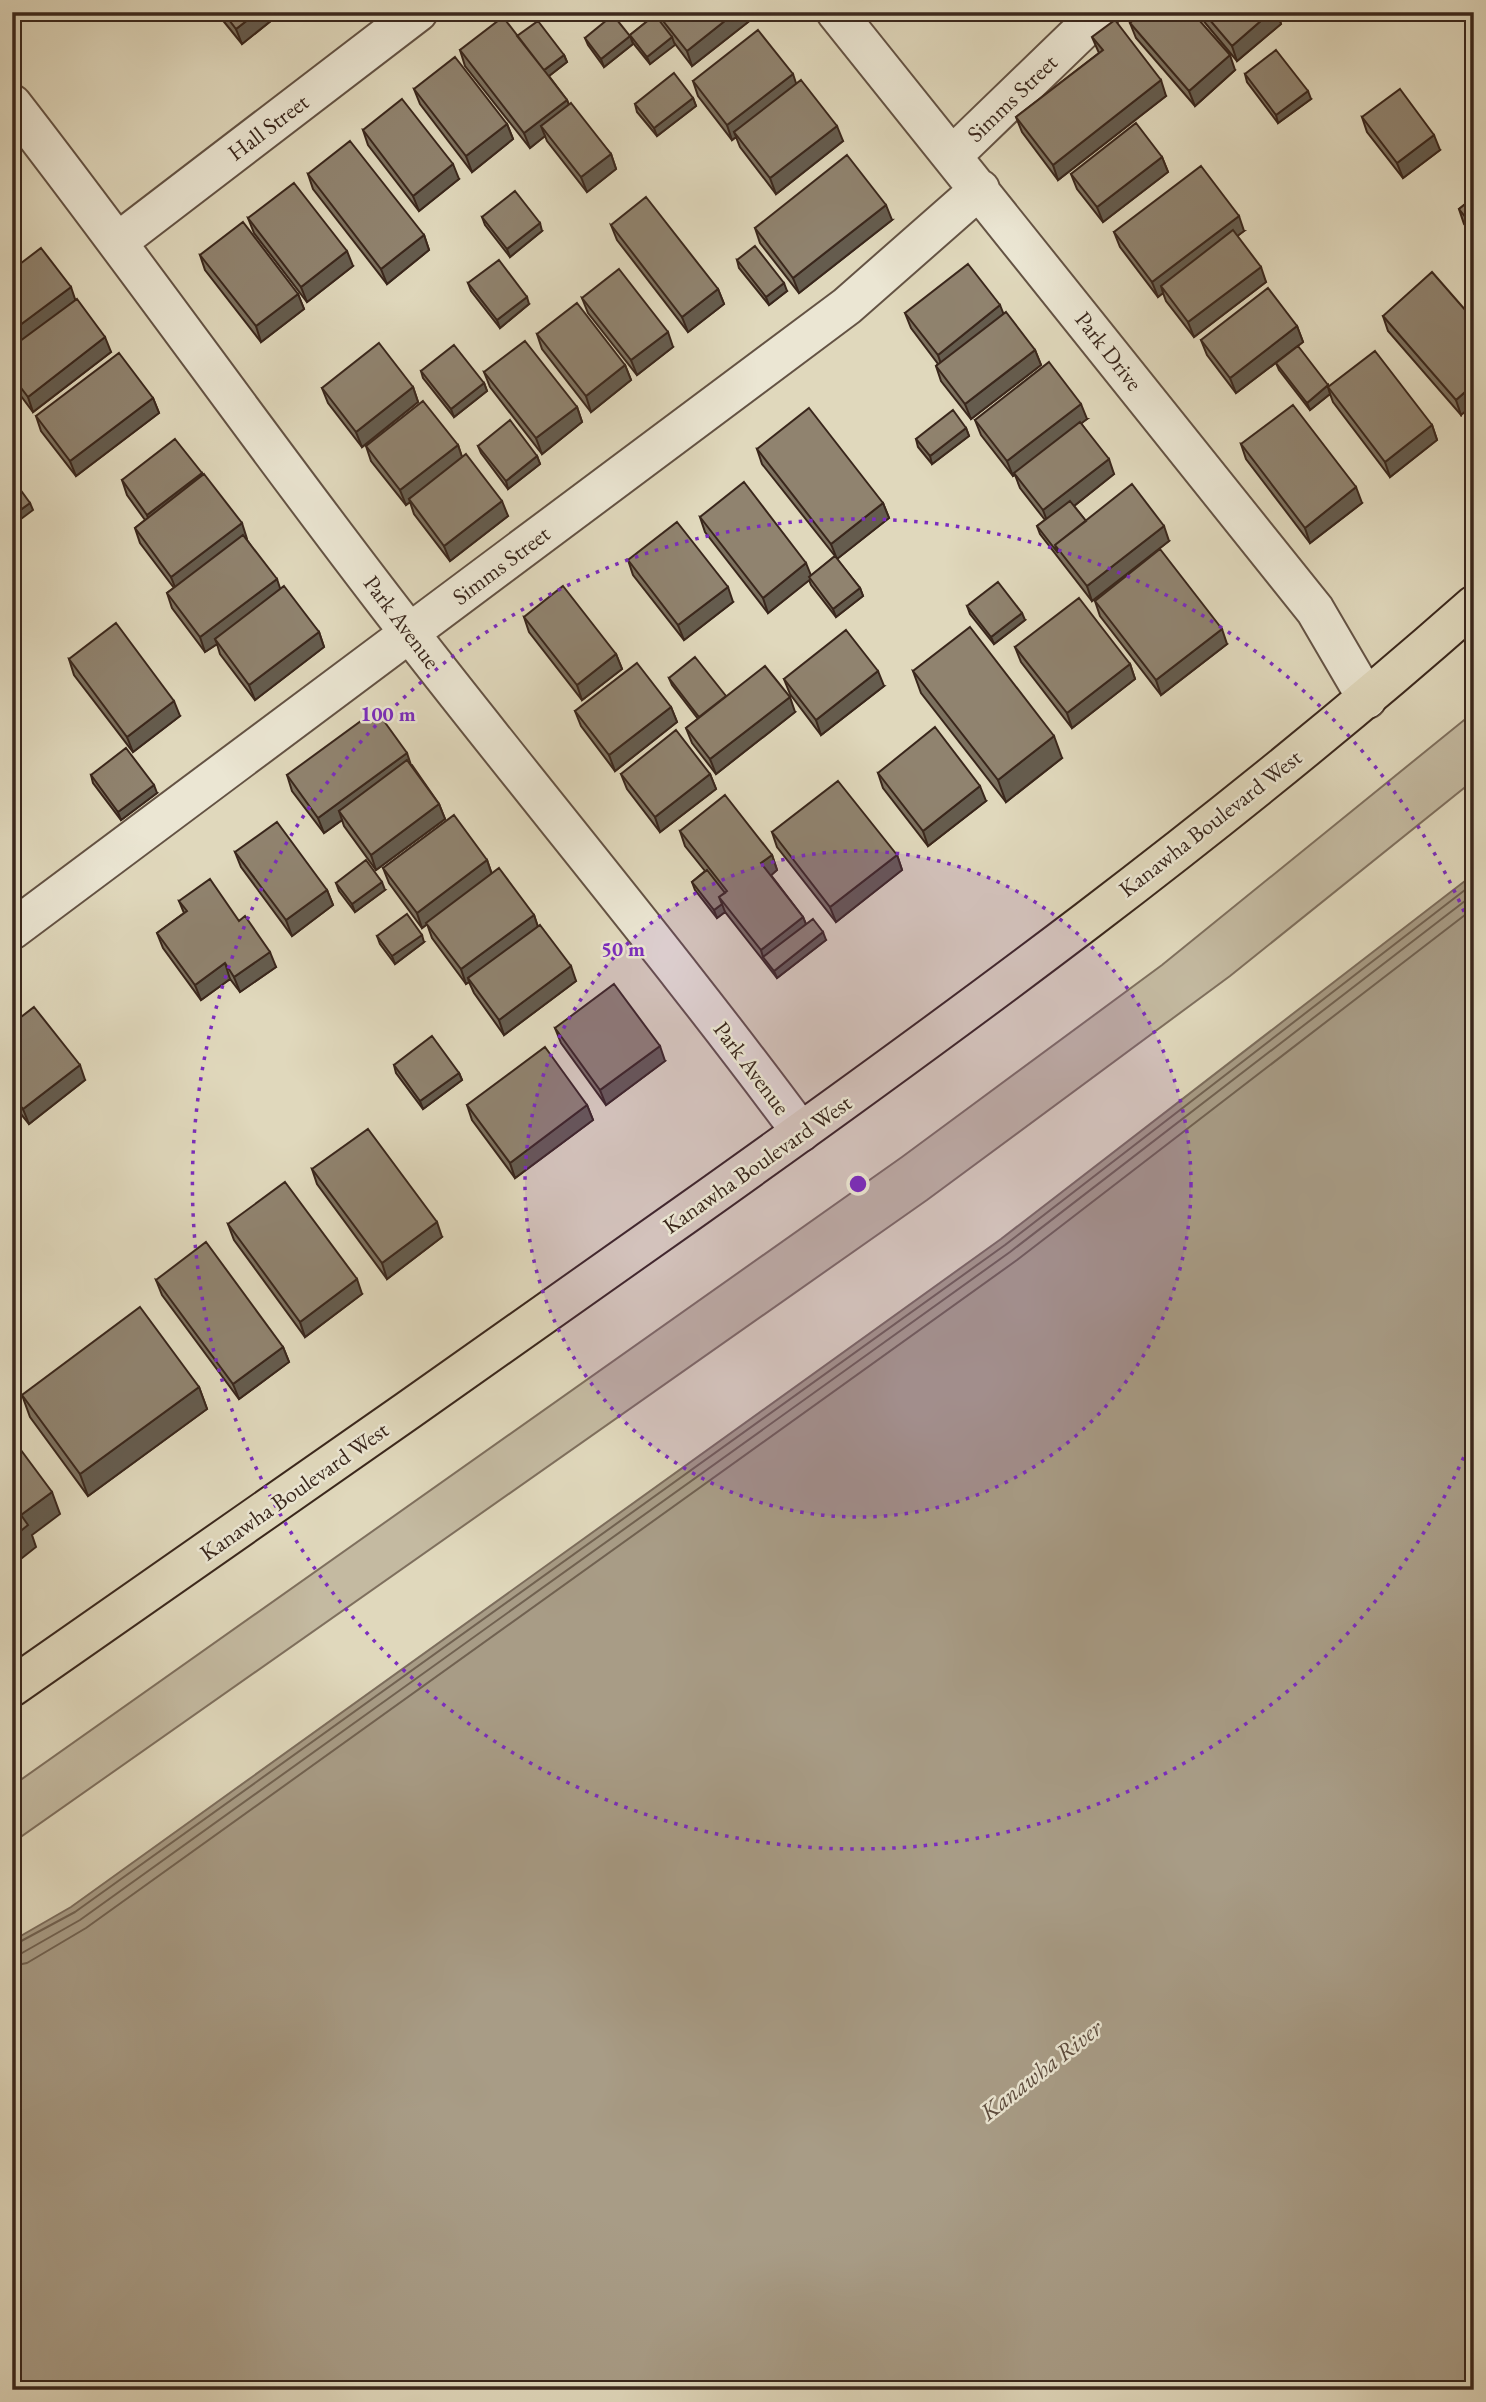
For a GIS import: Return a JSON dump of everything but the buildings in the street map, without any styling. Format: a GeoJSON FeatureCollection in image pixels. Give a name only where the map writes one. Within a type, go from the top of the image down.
{"type":"FeatureCollection","features":[{"type":"Feature","properties":{"kind":"main road","name":"Kanawha Boulevard West"},"geometry":{"type":"LineString","coordinates":[[12,1687],[360,1446],[858,1093],[1231,809],[1367,699],[1474,605]]}},
{"type":"Feature","properties":{"kind":"street","name":"Hall Street"},"geometry":{"type":"LineString","coordinates":[[118,241],[418,12]]}},
{"type":"Feature","properties":{"kind":"street","name":"Park Drive"},"geometry":{"type":"LineString","coordinates":[[836,12],[980,188],[1315,610],[1367,699]]}},
{"type":"Feature","properties":{"kind":"street","name":"Simms Street"},"geometry":{"type":"LineString","coordinates":[[953,155],[1101,12]]}},
{"type":"Feature","properties":{"kind":"street","name":"Park Avenue"},"geometry":{"type":"LineString","coordinates":[[12,104],[118,241],[410,633],[735,1043],[801,1132]]}},
{"type":"Feature","properties":{"kind":"street","name":"Simms Street"},"geometry":{"type":"LineString","coordinates":[[12,930],[847,306],[980,188]]}},
{"type":"Feature","properties":{"kind":"shaded area"},"geometry":{"type":"Polygon","coordinates":[[[1474,712],[1474,780],[1230,976],[927,1200],[12,1843],[12,1786],[902,1157],[1162,965],[1474,712]]]}},
{"type":"Feature","properties":{"kind":"water","name":"Kanawha River"},"geometry":{"type":"Polygon","coordinates":[[[1474,874],[1474,2390],[12,2390],[12,1941],[71,1907],[1001,1239],[1474,874]]]}}]}
